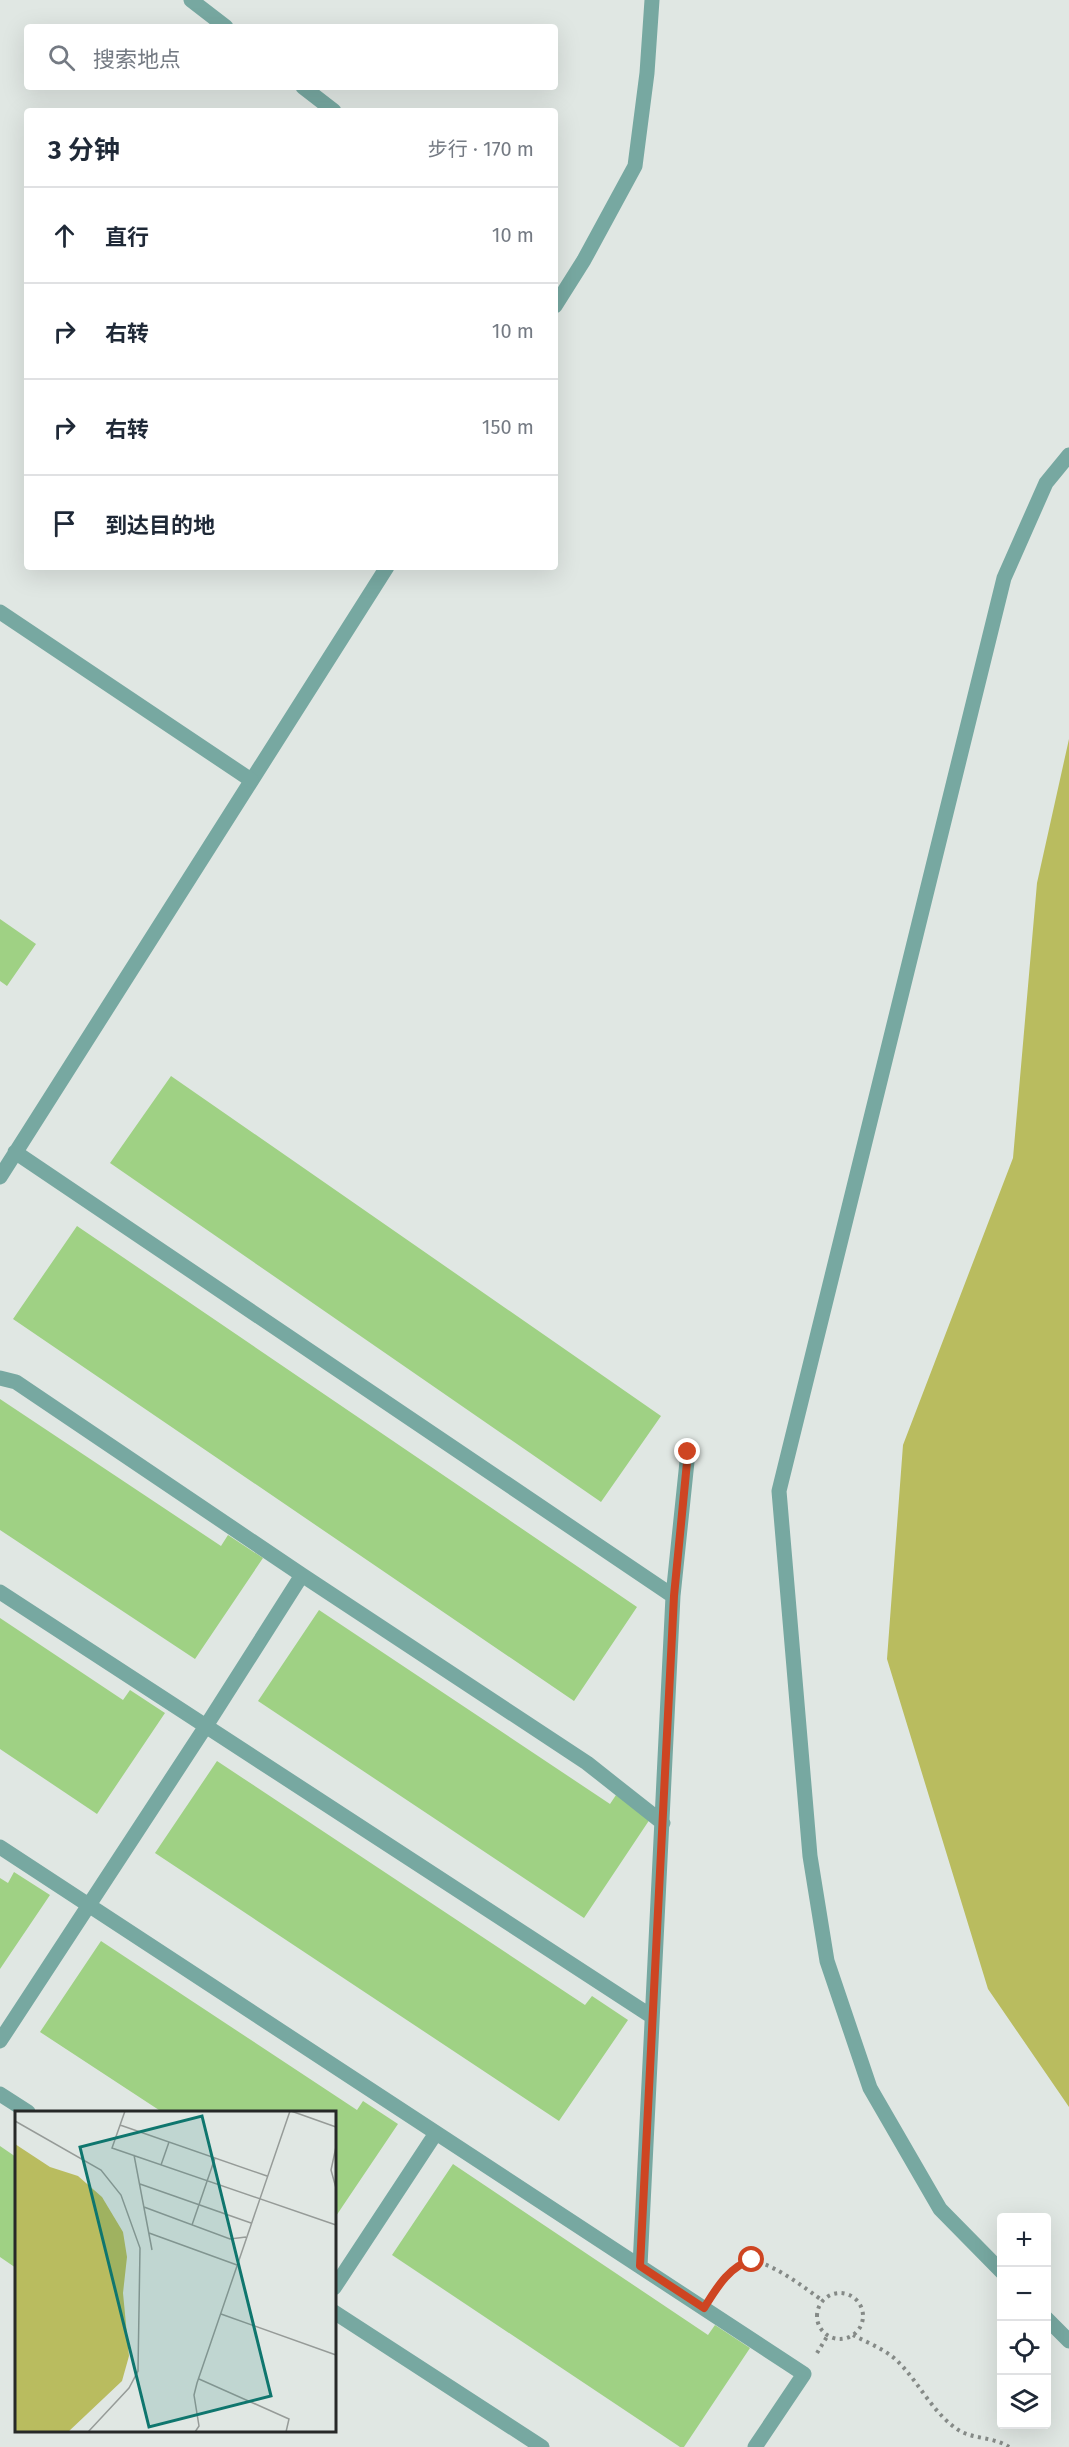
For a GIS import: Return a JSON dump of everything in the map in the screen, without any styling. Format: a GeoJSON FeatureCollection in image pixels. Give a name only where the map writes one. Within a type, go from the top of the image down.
{"type":"FeatureCollection","features":[{"type":"Feature","properties":{"kind":"street"},"geometry":{"type":"LineString","coordinates":[[191,0],[222,24]]}},
{"type":"Feature","properties":{"kind":"street"},"geometry":{"type":"LineString","coordinates":[[560,286],[584,260],[635,166],[647,73],[652,0]]}},
{"type":"Feature","properties":{"kind":"street"},"geometry":{"type":"LineString","coordinates":[[307,90],[330,108]]}},
{"type":"Feature","properties":{"kind":"street"},"geometry":{"type":"LineString","coordinates":[[997,2267],[940,2209],[870,2088],[827,1961],[810,1856],[779,1491],[1004,578],[1046,483],[1069,455]]}},
{"type":"Feature","properties":{"kind":"street"},"geometry":{"type":"LineString","coordinates":[[0,1177],[385,570]]}},
{"type":"Feature","properties":{"kind":"street"},"geometry":{"type":"LineString","coordinates":[[0,612],[251,780]]}},
{"type":"Feature","properties":{"kind":"street"},"geometry":{"type":"LineString","coordinates":[[15,1152],[674,1596]]}},
{"type":"Feature","properties":{"kind":"street"},"geometry":{"type":"LineString","coordinates":[[0,1378],[16,1382],[302,1575],[587,1763],[663,1823]]}},
{"type":"Feature","properties":{"kind":"street"},"geometry":{"type":"LineString","coordinates":[[640,2266],[674,1596],[688,1452]]}},
{"type":"Feature","properties":{"kind":"street"},"geometry":{"type":"LineString","coordinates":[[0,2041],[302,1575]]}},
{"type":"Feature","properties":{"kind":"street"},"geometry":{"type":"LineString","coordinates":[[0,1592],[651,2016]]}},
{"type":"Feature","properties":{"kind":"street"},"geometry":{"type":"LineString","coordinates":[[0,1847],[804,2374],[755,2447]]}},
{"type":"Feature","properties":{"kind":"street"},"geometry":{"type":"LineString","coordinates":[[0,2094],[26,2111]]}},
{"type":"Feature","properties":{"kind":"street"},"geometry":{"type":"LineString","coordinates":[[336,2285],[436,2133]]}},
{"type":"Feature","properties":{"kind":"street"},"geometry":{"type":"LineString","coordinates":[[336,2313],[542,2447]]}},
{"type":"Feature","properties":{"kind":"street"},"geometry":{"type":"LineString","coordinates":[[1050,2321],[1069,2341]]}},
{"type":"Feature","properties":{"kind":"path"},"geometry":{"type":"LineString","coordinates":[[704,2308],[732,2271],[743,2262],[752,2260],[778,2272],[823,2301]]}},
{"type":"Feature","properties":{"kind":"path"},"geometry":{"type":"LineString","coordinates":[[839,2294],[847,2295],[859,2303],[862,2309],[861,2324],[853,2335],[839,2339],[828,2335],[820,2328],[818,2313],[823,2301],[832,2295],[839,2294]]}},
{"type":"Feature","properties":{"kind":"path"},"geometry":{"type":"LineString","coordinates":[[853,2335],[892,2356],[930,2403],[961,2431],[1009,2447]]}},
{"type":"Feature","properties":{"kind":"green space"},"geometry":{"type":"Polygon","coordinates":[[[1069,739],[1069,2107],[988,1989],[887,1659],[903,1445],[1013,1158],[1037,883],[1069,739]]]}},
{"type":"Feature","properties":{"kind":"building"},"geometry":{"type":"Polygon","coordinates":[[[0,919],[36,944],[7,986],[0,981],[0,919]]]}},
{"type":"Feature","properties":{"kind":"building"},"geometry":{"type":"Polygon","coordinates":[[[171,1076],[661,1416],[601,1502],[110,1163],[171,1076]]]}},
{"type":"Feature","properties":{"kind":"building"},"geometry":{"type":"Polygon","coordinates":[[[77,1226],[637,1607],[574,1701],[13,1319],[77,1226]]]}},
{"type":"Feature","properties":{"kind":"building"},"geometry":{"type":"Polygon","coordinates":[[[0,1399],[221,1546],[228,1535],[263,1558],[195,1659],[0,1530],[0,1399]]]}},
{"type":"Feature","properties":{"kind":"building"},"geometry":{"type":"Polygon","coordinates":[[[319,1610],[610,1804],[616,1795],[650,1819],[584,1918],[258,1701],[319,1610]]]}},
{"type":"Feature","properties":{"kind":"building"},"geometry":{"type":"Polygon","coordinates":[[[0,1618],[123,1700],[130,1690],[165,1713],[97,1814],[0,1749],[0,1618]]]}},
{"type":"Feature","properties":{"kind":"building"},"geometry":{"type":"Polygon","coordinates":[[[217,1761],[585,2005],[592,1996],[628,2020],[559,2121],[155,1853],[217,1761]]]}},
{"type":"Feature","properties":{"kind":"building"},"geometry":{"type":"Polygon","coordinates":[[[14,1872],[50,1895],[0,1969],[0,1878],[8,1883],[14,1872]]]}},
{"type":"Feature","properties":{"kind":"building"},"geometry":{"type":"Polygon","coordinates":[[[101,1941],[357,2110],[363,2101],[398,2124],[336,2216],[336,2111],[160,2111],[40,2032],[101,1941]]]}},
{"type":"Feature","properties":{"kind":"building"},"geometry":{"type":"Polygon","coordinates":[[[0,2146],[15,2156],[15,2267],[0,2257],[0,2146]]]}},
{"type":"Feature","properties":{"kind":"building"},"geometry":{"type":"Polygon","coordinates":[[[453,2164],[708,2335],[715,2325],[750,2348],[684,2447],[680,2447],[392,2255],[453,2164]]]}},
{"type":"Feature","properties":{"kind":"route"},"geometry":{"type":"LineString","coordinates":[[688,1452],[674,1596],[640,2266],[704,2308],[732,2271],[743,2262],[752,2260]]}}]}
